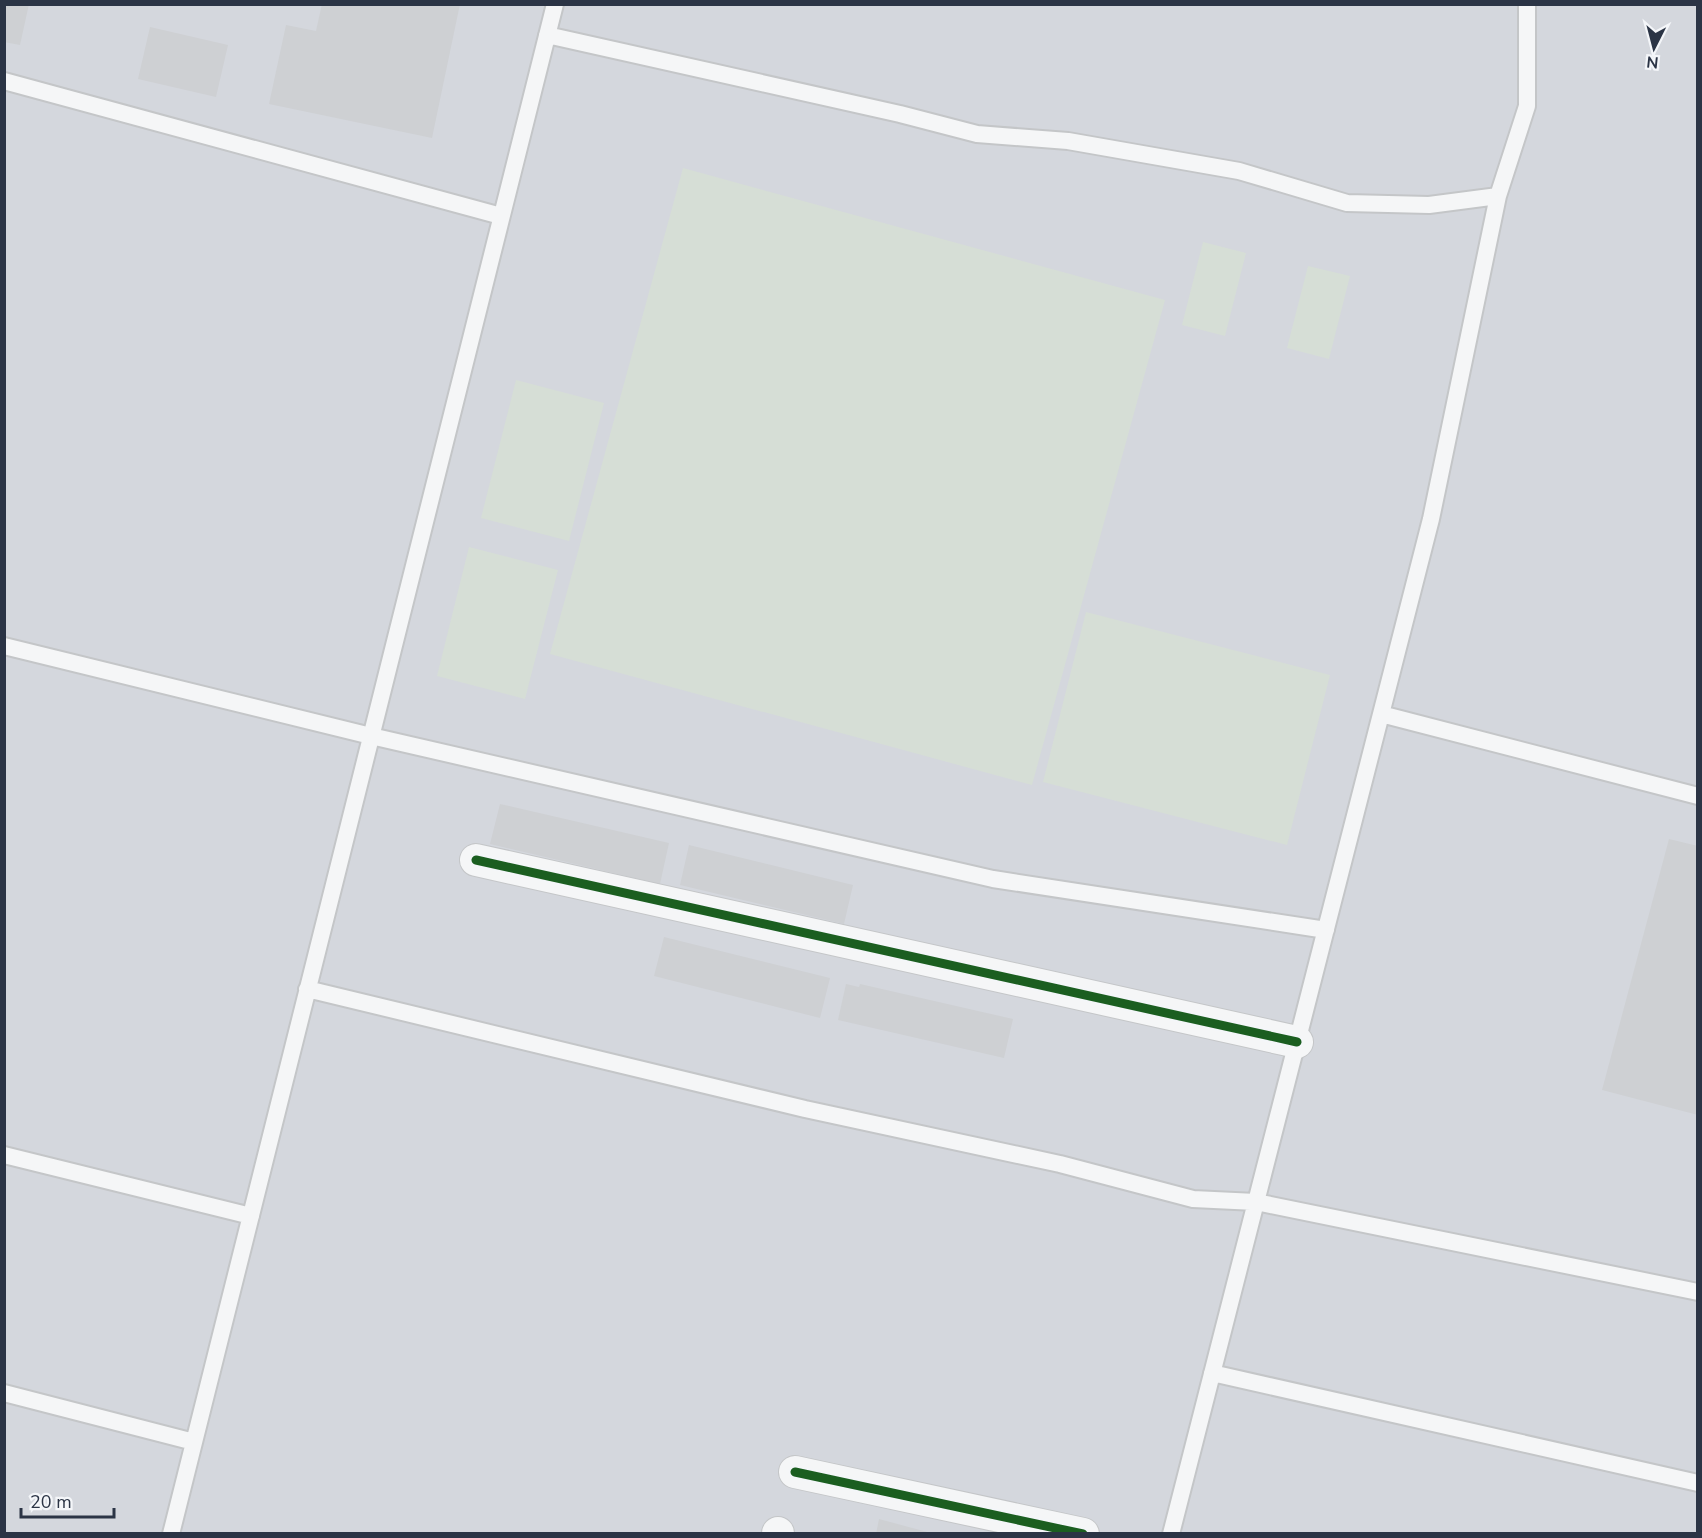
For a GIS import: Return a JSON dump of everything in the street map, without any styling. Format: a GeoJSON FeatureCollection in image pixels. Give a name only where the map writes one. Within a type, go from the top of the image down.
{"type":"FeatureCollection","features":[{"type":"Feature","properties":{"kind":"street"},"geometry":{"type":"LineString","coordinates":[[476,860],[1297,1042]]}},
{"type":"Feature","properties":{"kind":"street"},"geometry":{"type":"LineString","coordinates":[[795,1472],[1083,1533]]}},
{"type":"Feature","properties":{"kind":"lane"},"geometry":{"type":"LineString","coordinates":[[171,1533],[555,4]]}},
{"type":"Feature","properties":{"kind":"lane"},"geometry":{"type":"LineString","coordinates":[[1171,1533],[1431,519],[1498,196],[1527,106],[1527,4]]}},
{"type":"Feature","properties":{"kind":"lane"},"geometry":{"type":"LineString","coordinates":[[547,35],[900,114],[977,134],[1068,141],[1239,171],[1347,203],[1429,205],[1498,196]]}},
{"type":"Feature","properties":{"kind":"lane"},"geometry":{"type":"LineString","coordinates":[[4,81],[501,216]]}},
{"type":"Feature","properties":{"kind":"lane"},"geometry":{"type":"LineString","coordinates":[[4,646],[371,735],[993,879],[1326,930]]}},
{"type":"Feature","properties":{"kind":"lane"},"geometry":{"type":"LineString","coordinates":[[1381,714],[1698,796]]}},
{"type":"Feature","properties":{"kind":"lane"},"geometry":{"type":"LineString","coordinates":[[307,989],[793,1106],[1059,1164],[1193,1199],[1256,1202],[1698,1292]]}},
{"type":"Feature","properties":{"kind":"lane"},"geometry":{"type":"LineString","coordinates":[[4,1155],[251,1215]]}},
{"type":"Feature","properties":{"kind":"lane"},"geometry":{"type":"LineString","coordinates":[[1212,1373],[1698,1483]]}},
{"type":"Feature","properties":{"kind":"lane"},"geometry":{"type":"LineString","coordinates":[[4,1393],[194,1442]]}},
{"type":"Feature","properties":{"kind":"shaded area"},"geometry":{"type":"Polygon","coordinates":[[[5,5],[1697,5],[1697,1533],[5,1533],[5,5]]]}},
{"type":"Feature","properties":{"kind":"shaded area"},"geometry":{"type":"Polygon","coordinates":[[[683,168],[1165,300],[1032,785],[550,654],[683,168]]]}},
{"type":"Feature","properties":{"kind":"shaded area"},"geometry":{"type":"Polygon","coordinates":[[[1203,242],[1246,253],[1225,336],[1182,325],[1203,242]]]}},
{"type":"Feature","properties":{"kind":"shaded area"},"geometry":{"type":"Polygon","coordinates":[[[1308,266],[1350,276],[1329,359],[1287,348],[1308,266]]]}},
{"type":"Feature","properties":{"kind":"shaded area"},"geometry":{"type":"Polygon","coordinates":[[[516,380],[604,403],[569,541],[481,518],[516,380]]]}},
{"type":"Feature","properties":{"kind":"shaded area"},"geometry":{"type":"Polygon","coordinates":[[[469,547],[558,570],[525,699],[437,676],[469,547]]]}},
{"type":"Feature","properties":{"kind":"shaded area"},"geometry":{"type":"Polygon","coordinates":[[[1086,612],[1330,675],[1287,845],[1043,782],[1086,612]]]}},
{"type":"Feature","properties":{"kind":"building"},"geometry":{"type":"Polygon","coordinates":[[[4,4],[29,4],[20,45],[4,42],[4,4]]]}},
{"type":"Feature","properties":{"kind":"building"},"geometry":{"type":"Polygon","coordinates":[[[322,4],[460,4],[432,138],[269,104],[286,25],[316,31],[322,4]]]}},
{"type":"Feature","properties":{"kind":"building"},"geometry":{"type":"Polygon","coordinates":[[[150,27],[228,45],[216,97],[138,79],[150,27]]]}},
{"type":"Feature","properties":{"kind":"building"},"geometry":{"type":"Polygon","coordinates":[[[500,804],[669,843],[660,884],[490,844],[500,804]]]}},
{"type":"Feature","properties":{"kind":"building"},"geometry":{"type":"Polygon","coordinates":[[[1669,839],[1698,846],[1698,1115],[1602,1090],[1669,839]]]}},
{"type":"Feature","properties":{"kind":"building"},"geometry":{"type":"Polygon","coordinates":[[[689,845],[853,885],[844,924],[680,885],[689,845]]]}},
{"type":"Feature","properties":{"kind":"building"},"geometry":{"type":"Polygon","coordinates":[[[664,937],[830,978],[820,1018],[654,976],[664,937]]]}},
{"type":"Feature","properties":{"kind":"building"},"geometry":{"type":"Polygon","coordinates":[[[846,984],[859,987],[860,984],[1013,1019],[1004,1058],[838,1020],[846,984]]]}},
{"type":"Feature","properties":{"kind":"building"},"geometry":{"type":"Polygon","coordinates":[[[879,1519],[931,1533],[931,1534],[876,1534],[879,1519]]]}},
{"type":"Feature","properties":{"kind":"cycle path"},"geometry":{"type":"LineString","coordinates":[[476,860],[1297,1042]]}},
{"type":"Feature","properties":{"kind":"cycle path"},"geometry":{"type":"LineString","coordinates":[[795,1472],[1083,1534]]}}]}
